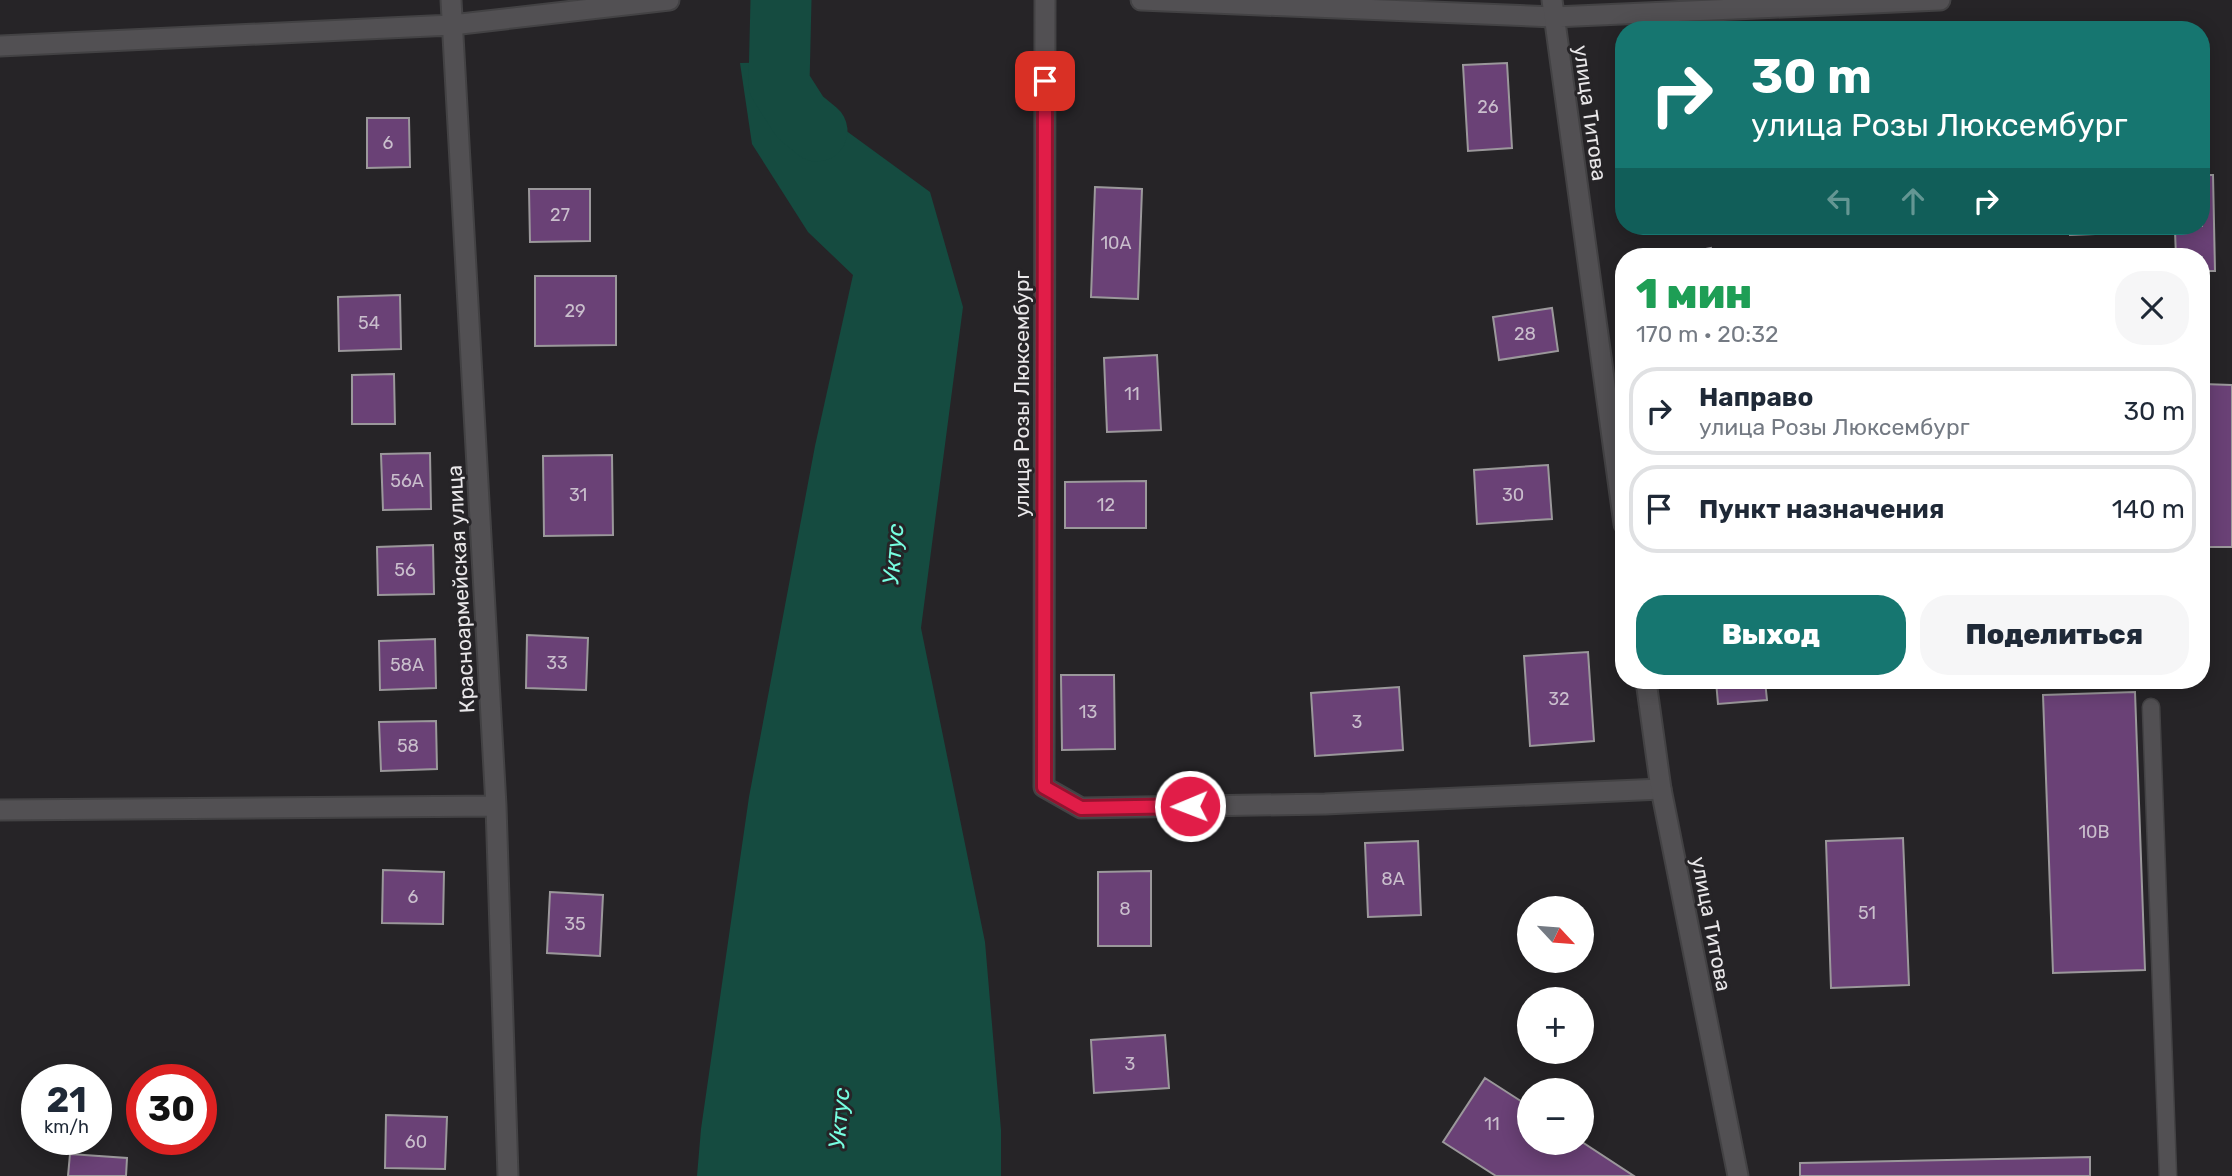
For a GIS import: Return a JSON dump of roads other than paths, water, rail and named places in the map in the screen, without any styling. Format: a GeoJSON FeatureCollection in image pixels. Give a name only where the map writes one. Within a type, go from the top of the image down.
{"type":"FeatureCollection","features":[{"type":"Feature","properties":{"kind":"street","name":"Красноармейская улица"},"geometry":{"type":"LineString","coordinates":[[452,0],[496,806],[508,1176]]}},
{"type":"Feature","properties":{"kind":"street"},"geometry":{"type":"LineString","coordinates":[[0,46],[453,25],[669,0]]}},
{"type":"Feature","properties":{"kind":"street","name":"улица Розы Люксембург"},"geometry":{"type":"LineString","coordinates":[[1045,0],[1044,787],[1081,808],[1325,804],[1661,789]]}},
{"type":"Feature","properties":{"kind":"street"},"geometry":{"type":"LineString","coordinates":[[1141,0],[1553,9],[1940,0]]}},
{"type":"Feature","properties":{"kind":"street","name":"улица Титова"},"geometry":{"type":"LineString","coordinates":[[1553,9],[1615,420]]}},
{"type":"Feature","properties":{"kind":"street","name":"улица Титова"},"geometry":{"type":"LineString","coordinates":[[1647,689],[1661,789],[1738,1176]]}},
{"type":"Feature","properties":{"kind":"street"},"geometry":{"type":"LineString","coordinates":[[0,810],[496,806]]}},
{"type":"Feature","properties":{"kind":"lane"},"geometry":{"type":"LineString","coordinates":[[2151,707],[2168,1176]]}},
{"type":"Feature","properties":{"kind":"water"},"geometry":{"type":"Polygon","coordinates":[[[800,62],[841,127],[930,192],[963,307],[921,628],[985,942],[1001,1130],[1001,1176],[697,1176],[701,1129],[749,797],[815,446],[853,275],[808,232],[752,144],[740,63],[800,62]]]}},
{"type":"Feature","properties":{"kind":"waterway","name":"Уктус"},"geometry":{"type":"LineString","coordinates":[[781,0],[779,84],[800,117],[817,131]]}}]}
